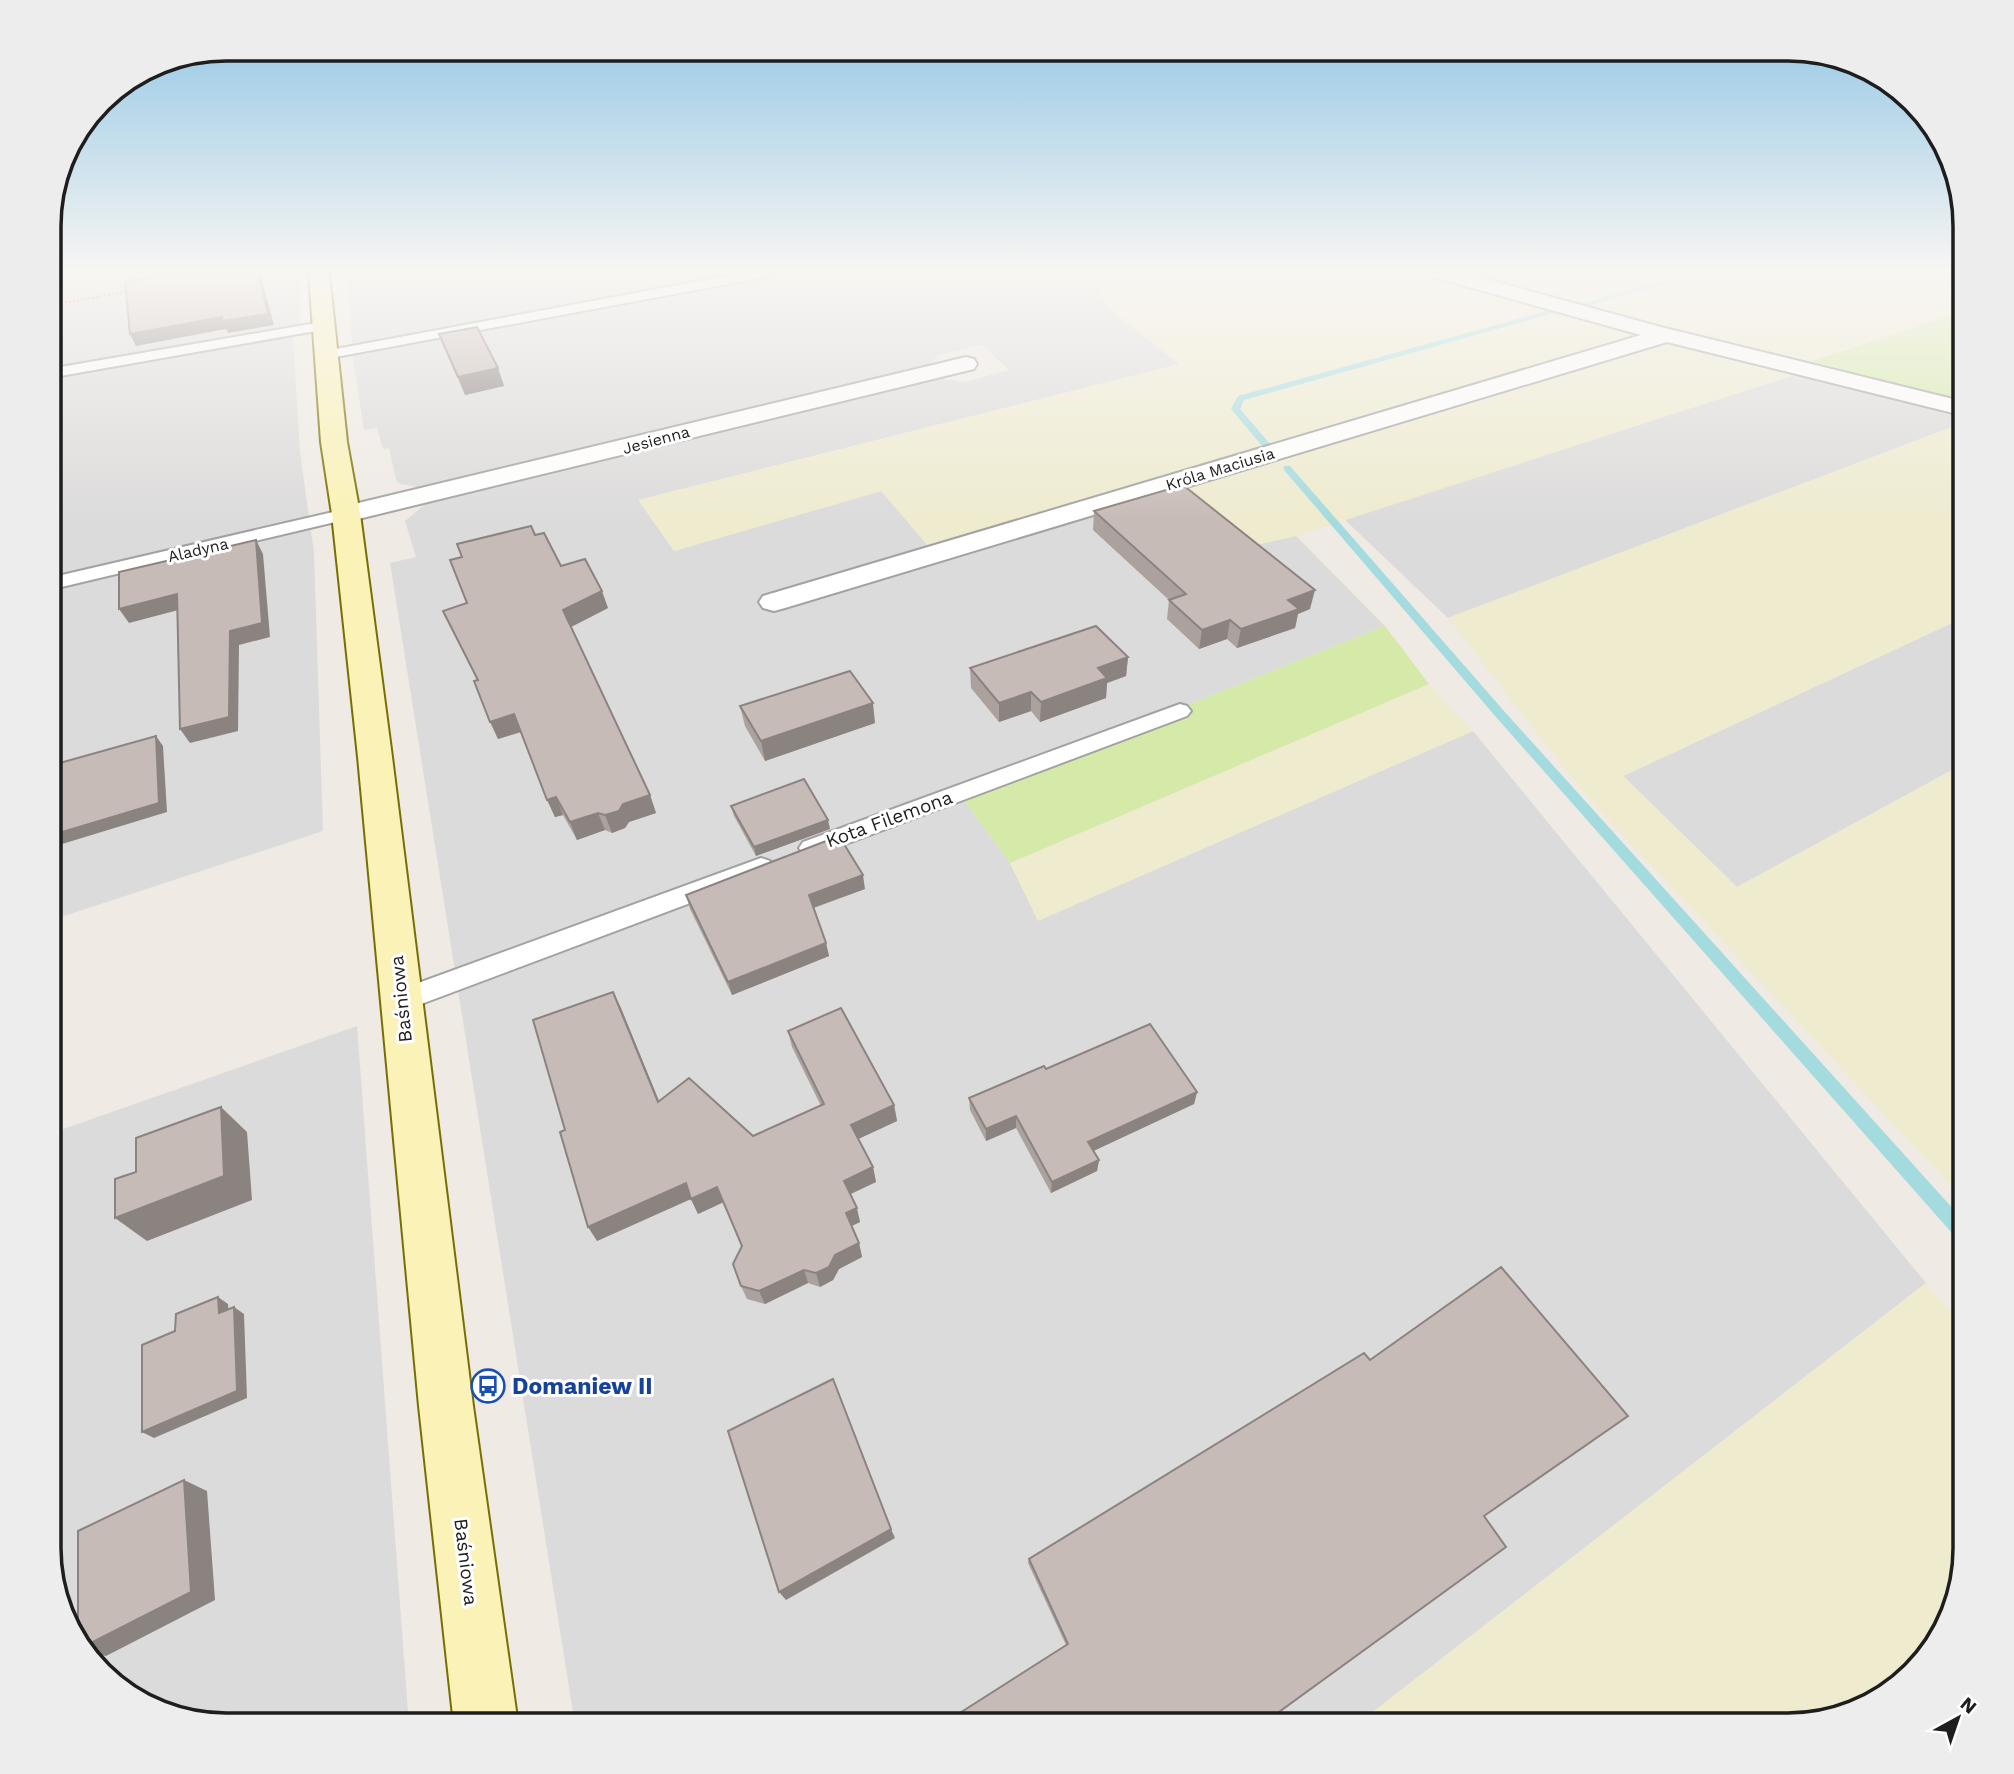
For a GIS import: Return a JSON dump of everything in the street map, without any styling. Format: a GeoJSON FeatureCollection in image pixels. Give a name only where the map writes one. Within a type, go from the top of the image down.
{"type":"FeatureCollection","features":[{"type":"Feature","properties":{"kind":"main road","name":"Baśniowa"},"geometry":{"type":"LineString","coordinates":[[325,356],[334,442],[346,514],[400,1001],[485,1713]]}},
{"type":"Feature","properties":{"kind":"street","name":"Króla Maciusia"},"geometry":{"type":"LineString","coordinates":[[774,602],[1597,356]]}},
{"type":"Feature","properties":{"kind":"street"},"geometry":{"type":"LineString","coordinates":[[1750,356],[1952,406]]}},
{"type":"Feature","properties":{"kind":"street","name":"Jesienna"},"geometry":{"type":"LineString","coordinates":[[346,514],[966,364]]}},
{"type":"Feature","properties":{"kind":"lane"},"geometry":{"type":"LineString","coordinates":[[62,372],[200,356]]}},
{"type":"Feature","properties":{"kind":"lane","name":"Aladyna"},"geometry":{"type":"LineString","coordinates":[[62,581],[346,514]]}},
{"type":"Feature","properties":{"kind":"lane","name":"Kota Filemona"},"geometry":{"type":"LineString","coordinates":[[400,1001],[1180,711]]}},
{"type":"Feature","properties":{"kind":"shaded area"},"geometry":{"type":"Polygon","coordinates":[[[62,356],[294,356],[300,452],[314,553],[323,831],[62,917],[62,356]]]}},
{"type":"Feature","properties":{"kind":"shaded area"},"geometry":{"type":"Polygon","coordinates":[[[353,356],[937,356],[927,368],[425,489],[397,483],[389,448],[383,449],[377,428],[364,430],[353,356]]]}},
{"type":"Feature","properties":{"kind":"shaded area"},"geometry":{"type":"Polygon","coordinates":[[[994,356],[1169,356],[1180,364],[639,500],[674,551],[881,491],[1030,519],[1181,486],[1256,545],[1296,536],[1385,626],[961,796],[1010,863],[1038,920],[1473,731],[1926,1283],[1371,1713],[573,1713],[390,563],[416,557],[405,521],[428,502],[937,378],[964,382],[1009,370],[994,356]]]}},
{"type":"Feature","properties":{"kind":"shaded area"},"geometry":{"type":"Polygon","coordinates":[[[1169,356],[1828,356],[1806,363],[1797,374],[1296,536],[1256,545],[1181,486],[1029,519],[928,546],[881,491],[674,551],[638,500],[1179,364],[1169,356]]]}},
{"type":"Feature","properties":{"kind":"shaded area"},"geometry":{"type":"Polygon","coordinates":[[[1797,374],[1952,416],[1952,427],[1448,618],[1344,519],[1797,374]]]}},
{"type":"Feature","properties":{"kind":"shaded area"},"geometry":{"type":"Polygon","coordinates":[[[1952,427],[1952,623],[1623,776],[1737,887],[1952,770],[1953,1188],[1581,790],[1448,618],[1952,427]]]}},
{"type":"Feature","properties":{"kind":"shaded area"},"geometry":{"type":"Polygon","coordinates":[[[1952,623],[1952,770],[1737,887],[1623,776],[1952,623]]]}},
{"type":"Feature","properties":{"kind":"shaded area"},"geometry":{"type":"Polygon","coordinates":[[[1429,684],[1473,731],[1038,921],[1010,863],[1429,684]]]}},
{"type":"Feature","properties":{"kind":"shaded area"},"geometry":{"type":"Polygon","coordinates":[[[357,1026],[408,1713],[226,1713],[194,1710],[163,1700],[126,1679],[95,1648],[83,1630],[64,1580],[62,1558],[62,1129],[357,1026]]]}},
{"type":"Feature","properties":{"kind":"shaded area"},"geometry":{"type":"Polygon","coordinates":[[[1926,1283],[1953,1314],[1953,1548],[1950,1580],[1936,1621],[1925,1639],[1888,1679],[1870,1691],[1841,1704],[1820,1710],[1788,1713],[1371,1713],[1926,1283]]]}},
{"type":"Feature","properties":{"kind":"green space"},"geometry":{"type":"Polygon","coordinates":[[[1828,356],[1952,356],[1952,399],[1806,363],[1828,356]]]}},
{"type":"Feature","properties":{"kind":"green space"},"geometry":{"type":"Polygon","coordinates":[[[1385,626],[1429,684],[1010,863],[961,796],[1385,626]]]}},
{"type":"Feature","properties":{"kind":"building"},"geometry":{"type":"Polygon","coordinates":[[[449,356],[492,356],[498,368],[458,377],[449,356]]]}},
{"type":"Feature","properties":{"kind":"building"},"geometry":{"type":"Polygon","coordinates":[[[1183,485],[1315,590],[1288,600],[1299,609],[1241,629],[1230,620],[1202,630],[1169,600],[1186,594],[1094,511],[1183,485]]]}},
{"type":"Feature","properties":{"kind":"building"},"geometry":{"type":"Polygon","coordinates":[[[531,526],[535,535],[544,533],[561,566],[585,559],[602,591],[563,610],[650,795],[623,804],[619,811],[605,815],[598,813],[570,822],[556,797],[547,800],[514,714],[490,722],[474,681],[478,680],[443,611],[467,603],[450,560],[462,557],[457,544],[531,526]]]}},
{"type":"Feature","properties":{"kind":"building"},"geometry":{"type":"Polygon","coordinates":[[[256,540],[262,623],[230,631],[229,717],[180,729],[177,594],[119,609],[119,572],[256,540]]]}},
{"type":"Feature","properties":{"kind":"building"},"geometry":{"type":"Polygon","coordinates":[[[1096,626],[1128,657],[1098,668],[1107,678],[1041,702],[1031,692],[999,703],[970,668],[1096,626]]]}},
{"type":"Feature","properties":{"kind":"building"},"geometry":{"type":"Polygon","coordinates":[[[850,671],[873,703],[761,741],[740,706],[850,671]]]}},
{"type":"Feature","properties":{"kind":"building"},"geometry":{"type":"Polygon","coordinates":[[[156,736],[159,803],[62,832],[62,762],[156,736]]]}},
{"type":"Feature","properties":{"kind":"building"},"geometry":{"type":"Polygon","coordinates":[[[804,779],[828,820],[754,847],[731,806],[804,779]]]}},
{"type":"Feature","properties":{"kind":"building"},"geometry":{"type":"Polygon","coordinates":[[[839,836],[863,875],[809,895],[826,943],[728,982],[686,895],[839,836]]]}},
{"type":"Feature","properties":{"kind":"building"},"geometry":{"type":"Polygon","coordinates":[[[613,992],[658,1102],[689,1078],[753,1136],[824,1104],[788,1031],[841,1008],[894,1105],[851,1125],[873,1167],[844,1181],[857,1208],[846,1213],[859,1243],[835,1255],[829,1267],[816,1273],[804,1270],[759,1291],[741,1286],[733,1264],[742,1246],[717,1187],[691,1199],[686,1183],[588,1227],[560,1132],[565,1130],[533,1020],[613,992]]]}},
{"type":"Feature","properties":{"kind":"building"},"geometry":{"type":"Polygon","coordinates":[[[1150,1024],[1197,1092],[1088,1142],[1099,1160],[1052,1182],[1016,1116],[986,1129],[969,1098],[1044,1066],[1046,1069],[1150,1024]]]}},
{"type":"Feature","properties":{"kind":"building"},"geometry":{"type":"Polygon","coordinates":[[[221,1107],[224,1176],[115,1218],[115,1179],[136,1172],[136,1138],[221,1107]]]}},
{"type":"Feature","properties":{"kind":"building"},"geometry":{"type":"Polygon","coordinates":[[[1501,1267],[1628,1416],[1484,1516],[1506,1547],[1278,1713],[960,1713],[1068,1644],[1029,1559],[1364,1353],[1370,1360],[1501,1267]]]}},
{"type":"Feature","properties":{"kind":"building"},"geometry":{"type":"Polygon","coordinates":[[[218,1297],[219,1313],[234,1307],[237,1391],[142,1432],[142,1345],[175,1331],[176,1314],[218,1297]]]}},
{"type":"Feature","properties":{"kind":"building"},"geometry":{"type":"Polygon","coordinates":[[[833,1379],[891,1529],[779,1592],[728,1431],[833,1379]]]}},
{"type":"Feature","properties":{"kind":"building"},"geometry":{"type":"Polygon","coordinates":[[[184,1480],[191,1592],[91,1643],[78,1619],[78,1531],[184,1480]]]}},
{"type":"Feature","properties":{"kind":"waterway"},"geometry":{"type":"LineString","coordinates":[[1267,446],[1235,409],[1241,398],[1395,356]]}},
{"type":"Feature","properties":{"kind":"waterway"},"geometry":{"type":"LineString","coordinates":[[1287,468],[1500,714],[1953,1221]]}},
{"type":"Feature","properties":{"kind":"place","name":"Domaniew II"},"geometry":{"type":"Point","coordinates":[488,1386]}}]}
